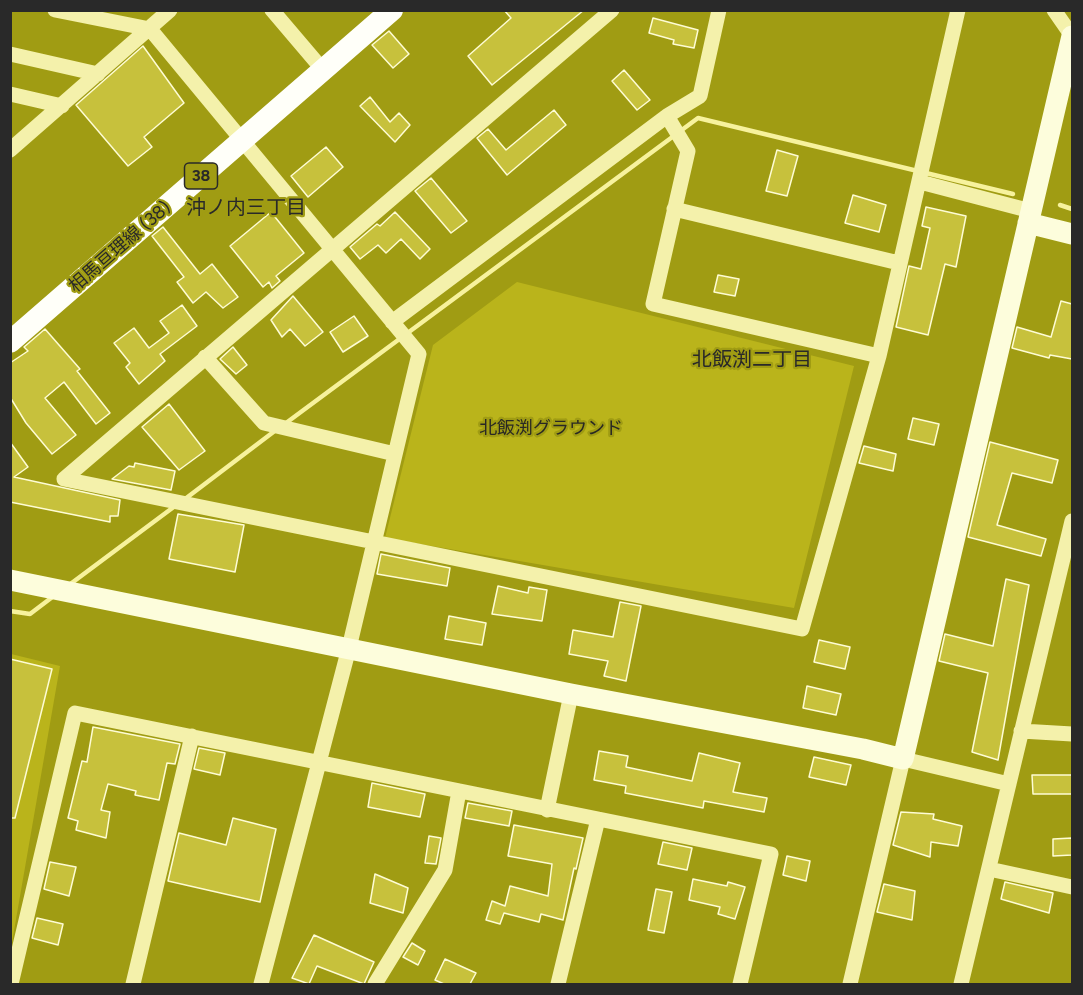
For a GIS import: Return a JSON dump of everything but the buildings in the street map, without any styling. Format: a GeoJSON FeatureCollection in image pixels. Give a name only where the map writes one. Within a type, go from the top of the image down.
{"type":"FeatureCollection","features":[{"type":"Feature","properties":{"kind":"main road","name":"相馬亘理線 (38)"},"geometry":{"type":"LineString","coordinates":[[10,342],[392,10]]}},
{"type":"Feature","properties":{"kind":"street"},"geometry":{"type":"LineString","coordinates":[[55,10],[150,29],[419,354],[320,764],[261,984]]}},
{"type":"Feature","properties":{"kind":"street"},"geometry":{"type":"LineString","coordinates":[[10,150],[170,10]]}},
{"type":"Feature","properties":{"kind":"street"},"geometry":{"type":"LineString","coordinates":[[272,10],[323,70]]}},
{"type":"Feature","properties":{"kind":"street"},"geometry":{"type":"LineString","coordinates":[[612,10],[331,248],[64,479],[373,544],[802,629],[879,357],[958,10]]}},
{"type":"Feature","properties":{"kind":"street"},"geometry":{"type":"LineString","coordinates":[[394,325],[700,96],[719,10]]}},
{"type":"Feature","properties":{"kind":"street"},"geometry":{"type":"LineString","coordinates":[[850,984],[1072,36],[1054,10]]}},
{"type":"Feature","properties":{"kind":"street"},"geometry":{"type":"LineString","coordinates":[[10,54],[98,74]]}},
{"type":"Feature","properties":{"kind":"street"},"geometry":{"type":"LineString","coordinates":[[10,94],[62,106]]}},
{"type":"Feature","properties":{"kind":"street"},"geometry":{"type":"LineString","coordinates":[[668,119],[688,151],[653,304],[879,357]]}},
{"type":"Feature","properties":{"kind":"street"},"geometry":{"type":"LineString","coordinates":[[10,133],[27,136]]}},
{"type":"Feature","properties":{"kind":"street"},"geometry":{"type":"LineString","coordinates":[[922,175],[1072,234]]}},
{"type":"Feature","properties":{"kind":"street"},"geometry":{"type":"LineString","coordinates":[[674,209],[899,264]]}},
{"type":"Feature","properties":{"kind":"street"},"geometry":{"type":"LineString","coordinates":[[205,357],[264,423],[395,454]]}},
{"type":"Feature","properties":{"kind":"street"},"geometry":{"type":"LineString","coordinates":[[961,984],[1072,521]]}},
{"type":"Feature","properties":{"kind":"street"},"geometry":{"type":"LineString","coordinates":[[10,580],[571,694],[863,748],[1009,784]]}},
{"type":"Feature","properties":{"kind":"street"},"geometry":{"type":"LineString","coordinates":[[547,810],[571,694]]}},
{"type":"Feature","properties":{"kind":"street"},"geometry":{"type":"LineString","coordinates":[[11,984],[75,713],[771,854],[740,984]]}},
{"type":"Feature","properties":{"kind":"street"},"geometry":{"type":"LineString","coordinates":[[1021,731],[1072,734]]}},
{"type":"Feature","properties":{"kind":"street"},"geometry":{"type":"LineString","coordinates":[[134,984],[192,736]]}},
{"type":"Feature","properties":{"kind":"street"},"geometry":{"type":"LineString","coordinates":[[375,984],[445,870],[459,791]]}},
{"type":"Feature","properties":{"kind":"street"},"geometry":{"type":"LineString","coordinates":[[558,984],[598,819]]}},
{"type":"Feature","properties":{"kind":"street"},"geometry":{"type":"LineString","coordinates":[[989,869],[1072,887]]}},
{"type":"Feature","properties":{"kind":"green space","name":"北飯渕グラウンド"},"geometry":{"type":"Polygon","coordinates":[[[517,282],[854,366],[794,608],[385,538],[433,345],[517,282]]]}},
{"type":"Feature","properties":{"kind":"green space"},"geometry":{"type":"Polygon","coordinates":[[[11,654],[60,666],[11,948],[11,654]]]}},
{"type":"Feature","properties":{"kind":"waterway"},"geometry":{"type":"LineString","coordinates":[[286,423],[698,118],[1013,194]]}},
{"type":"Feature","properties":{"kind":"waterway"},"geometry":{"type":"LineString","coordinates":[[1060,205],[1072,209]]}},
{"type":"Feature","properties":{"kind":"waterway"},"geometry":{"type":"LineString","coordinates":[[185,499],[276,430]]}},
{"type":"Feature","properties":{"kind":"waterway"},"geometry":{"type":"LineString","coordinates":[[69,585],[175,506]]}},
{"type":"Feature","properties":{"kind":"waterway"},"geometry":{"type":"LineString","coordinates":[[10,611],[30,614],[55,595]]}},
{"type":"Feature","properties":{"kind":"district","name":"沖ノ内三丁目"},"geometry":{"type":"Point","coordinates":[246,208]}},
{"type":"Feature","properties":{"kind":"district","name":"北飯渕二丁目"},"geometry":{"type":"Point","coordinates":[752,360]}}]}
